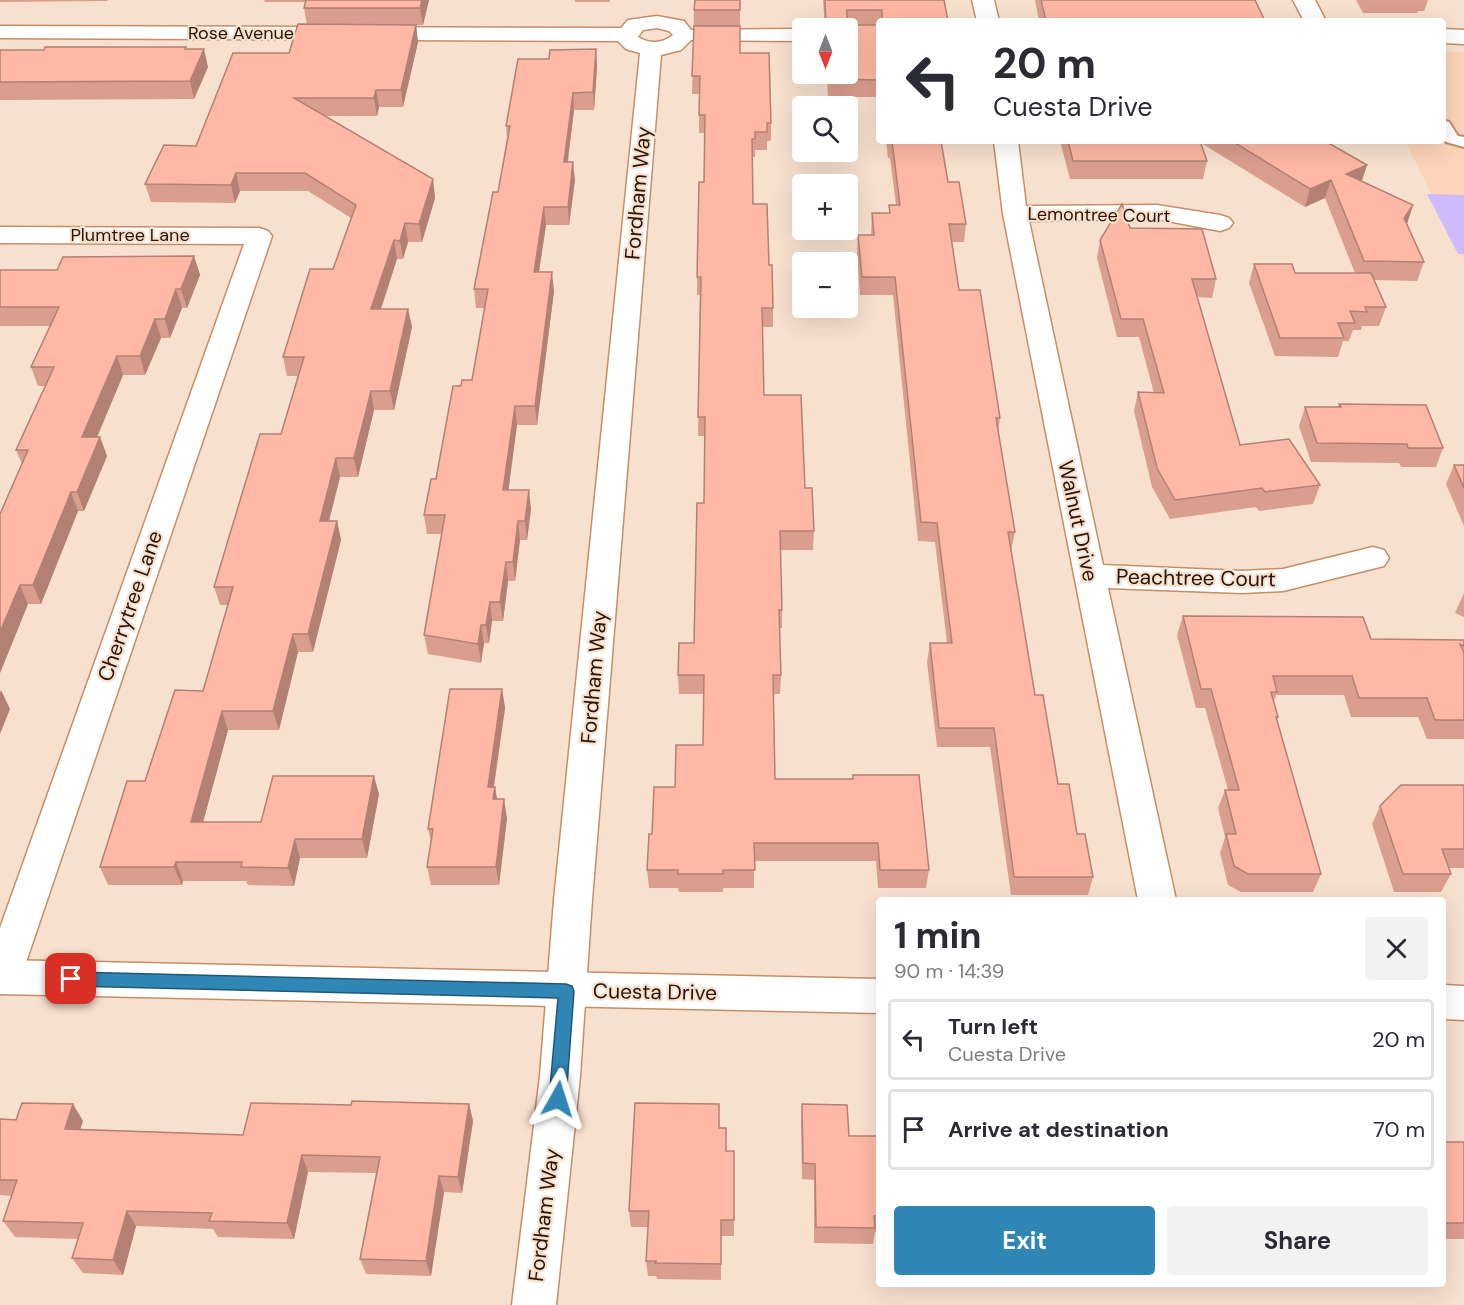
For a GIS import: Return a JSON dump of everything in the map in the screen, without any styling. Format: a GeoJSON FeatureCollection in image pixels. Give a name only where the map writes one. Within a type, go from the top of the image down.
{"type":"FeatureCollection","features":[{"type":"Feature","properties":{"kind":"street","name":"Fordham Way"},"geometry":{"type":"LineString","coordinates":[[534,1305],[560,1076],[645,35],[658,0]]}},
{"type":"Feature","properties":{"kind":"street"},"geometry":{"type":"LineString","coordinates":[[983,0],[987,18]]}},
{"type":"Feature","properties":{"kind":"street"},"geometry":{"type":"LineString","coordinates":[[1304,0],[1313,18]]}},
{"type":"Feature","properties":{"kind":"street","name":"Rose Avenue"},"geometry":{"type":"LineString","coordinates":[[0,32],[645,35],[674,45],[684,35],[792,35]]}},
{"type":"Feature","properties":{"kind":"street"},"geometry":{"type":"LineString","coordinates":[[1446,36],[1464,37]]}},
{"type":"Feature","properties":{"kind":"street","name":"Walnut Drive"},"geometry":{"type":"LineString","coordinates":[[1006,144],[1015,214],[1156,897]]}},
{"type":"Feature","properties":{"kind":"street","name":"Lemontree Court"},"geometry":{"type":"LineString","coordinates":[[1015,214],[1157,212],[1220,223]]}},
{"type":"Feature","properties":{"kind":"street","name":"Plumtree Lane"},"geometry":{"type":"LineString","coordinates":[[0,235],[259,236]]}},
{"type":"Feature","properties":{"kind":"street","name":"Cherrytree Lane"},"geometry":{"type":"LineString","coordinates":[[1,977],[259,236]]}},
{"type":"Feature","properties":{"kind":"street","name":"Peachtree Court"},"geometry":{"type":"LineString","coordinates":[[1089,576],[1242,582],[1283,580],[1373,558]]}},
{"type":"Feature","properties":{"kind":"street","name":"Cuesta Drive"},"geometry":{"type":"LineString","coordinates":[[1,977],[876,996]]}},
{"type":"Feature","properties":{"kind":"street"},"geometry":{"type":"LineString","coordinates":[[1446,1002],[1464,1003]]}},
{"type":"Feature","properties":{"kind":"lane"},"geometry":{"type":"LineString","coordinates":[[1446,130],[1452,139],[1464,142]]}},
{"type":"Feature","properties":{"kind":"shaded area"},"geometry":{"type":"Polygon","coordinates":[[[1446,52],[1464,52],[1464,259],[1406,144],[1446,144],[1446,52]]]}},
{"type":"Feature","properties":{"kind":"shaded area"},"geometry":{"type":"Polygon","coordinates":[[[1427,194],[1464,195],[1464,254],[1458,254],[1427,194]]]}},
{"type":"Feature","properties":{"kind":"building"},"geometry":{"type":"Polygon","coordinates":[[[306,0],[422,0],[420,8],[304,8],[306,0]]]}},
{"type":"Feature","properties":{"kind":"building"},"geometry":{"type":"Polygon","coordinates":[[[695,0],[740,0],[740,10],[694,10],[695,0]]]}},
{"type":"Feature","properties":{"kind":"building"},"geometry":{"type":"Polygon","coordinates":[[[825,0],[944,0],[947,18],[882,18],[882,10],[847,10],[847,18],[826,18],[825,0]]]}},
{"type":"Feature","properties":{"kind":"building"},"geometry":{"type":"Polygon","coordinates":[[[1041,0],[1255,0],[1264,18],[1045,18],[1041,0]]]}},
{"type":"Feature","properties":{"kind":"building"},"geometry":{"type":"Polygon","coordinates":[[[298,24],[416,25],[401,90],[376,90],[374,98],[294,98],[433,179],[419,224],[405,223],[400,241],[394,240],[371,309],[408,309],[390,391],[371,391],[354,458],[336,458],[320,521],[337,521],[308,634],[293,634],[273,711],[222,711],[191,822],[261,822],[273,776],[374,776],[362,839],[295,839],[288,868],[241,867],[242,862],[176,862],[174,867],[100,867],[127,781],[145,781],[175,690],[203,691],[233,587],[214,587],[260,434],[281,434],[304,357],[283,357],[310,269],[333,269],[356,205],[305,173],[236,173],[231,185],[145,184],[164,145],[196,146],[233,53],[289,53],[298,24]]]}},
{"type":"Feature","properties":{"kind":"building"},"geometry":{"type":"Polygon","coordinates":[[[858,25],[876,25],[876,80],[858,80],[858,25]]]}},
{"type":"Feature","properties":{"kind":"building"},"geometry":{"type":"Polygon","coordinates":[[[694,26],[740,26],[740,53],[769,53],[771,123],[767,123],[767,132],[755,132],[755,139],[752,139],[753,204],[767,204],[769,265],[772,265],[773,308],[762,308],[764,395],[801,395],[805,488],[812,488],[814,531],[780,531],[781,675],[773,675],[775,779],[853,779],[853,775],[919,775],[929,870],[880,870],[878,843],[754,843],[755,870],[723,870],[723,874],[678,874],[678,870],[647,870],[649,834],[652,834],[654,787],[675,787],[676,745],[703,745],[704,675],[678,675],[679,643],[694,643],[697,503],[704,503],[705,417],[698,417],[701,277],[697,277],[699,182],[704,182],[705,115],[699,115],[700,76],[692,76],[694,26]]]}},
{"type":"Feature","properties":{"kind":"building"},"geometry":{"type":"Polygon","coordinates":[[[45,47],[204,49],[190,81],[0,82],[0,50],[44,50],[45,47]]]}},
{"type":"Feature","properties":{"kind":"building"},"geometry":{"type":"Polygon","coordinates":[[[596,49],[593,92],[573,93],[564,162],[573,162],[568,207],[544,207],[534,272],[552,272],[535,406],[515,406],[503,490],[529,490],[525,521],[518,521],[513,562],[506,562],[500,602],[490,602],[486,625],[481,625],[478,644],[424,635],[445,515],[424,515],[431,479],[436,479],[453,386],[461,386],[462,380],[472,380],[488,289],[474,289],[493,192],[498,192],[510,126],[506,126],[518,59],[549,59],[550,50],[596,49]]]}},
{"type":"Feature","properties":{"kind":"building"},"geometry":{"type":"Polygon","coordinates":[[[892,144],[942,144],[948,182],[959,182],[966,224],[949,224],[959,290],[980,290],[1000,418],[996,418],[1015,532],[1008,532],[1035,695],[1043,695],[1058,784],[1069,784],[1077,834],[1085,834],[1093,877],[1014,877],[994,728],[939,728],[930,643],[952,643],[937,523],[921,522],[895,277],[862,277],[858,235],[874,235],[872,213],[890,213],[889,205],[900,205],[892,144]]]}},
{"type":"Feature","properties":{"kind":"building"},"geometry":{"type":"Polygon","coordinates":[[[1069,144],[1201,144],[1207,161],[1073,161],[1069,144]]]}},
{"type":"Feature","properties":{"kind":"building"},"geometry":{"type":"Polygon","coordinates":[[[1237,144],[1330,144],[1367,165],[1346,174],[1413,205],[1404,218],[1424,262],[1364,261],[1331,180],[1310,189],[1237,144]]]}},
{"type":"Feature","properties":{"kind":"building"},"geometry":{"type":"Polygon","coordinates":[[[1122,204],[1130,228],[1202,229],[1216,279],[1192,279],[1240,445],[1289,439],[1320,485],[1265,492],[1262,488],[1175,500],[1157,468],[1138,392],[1164,393],[1143,319],[1121,319],[1100,240],[1122,204]]]}},
{"type":"Feature","properties":{"kind":"building"},"geometry":{"type":"Polygon","coordinates":[[[194,256],[181,289],[176,289],[165,319],[155,319],[140,356],[117,356],[82,437],[100,437],[77,492],[71,492],[33,585],[20,585],[0,632],[0,514],[28,450],[16,450],[54,367],[31,367],[59,307],[0,307],[0,270],[57,270],[63,257],[194,256]]]}},
{"type":"Feature","properties":{"kind":"building"},"geometry":{"type":"Polygon","coordinates":[[[1254,264],[1292,264],[1295,273],[1371,273],[1386,307],[1365,307],[1367,312],[1350,311],[1355,323],[1338,323],[1344,338],[1280,338],[1254,264]]]}},
{"type":"Feature","properties":{"kind":"building"},"geometry":{"type":"Polygon","coordinates":[[[1339,404],[1426,405],[1443,448],[1408,448],[1407,444],[1317,443],[1305,407],[1341,407],[1339,404]]]}},
{"type":"Feature","properties":{"kind":"building"},"geometry":{"type":"Polygon","coordinates":[[[1454,465],[1464,465],[1464,488],[1454,465]]]}},
{"type":"Feature","properties":{"kind":"building"},"geometry":{"type":"Polygon","coordinates":[[[1183,616],[1363,617],[1371,639],[1464,640],[1464,646],[1460,644],[1464,653],[1464,720],[1435,720],[1427,698],[1359,698],[1352,676],[1273,676],[1277,692],[1271,692],[1278,717],[1276,717],[1321,874],[1248,874],[1234,866],[1226,834],[1236,834],[1225,790],[1239,790],[1211,689],[1201,689],[1183,616]]]}},
{"type":"Feature","properties":{"kind":"building"},"geometry":{"type":"Polygon","coordinates":[[[450,689],[502,689],[488,787],[495,787],[493,799],[504,799],[496,867],[427,867],[433,829],[428,829],[450,689]]]}},
{"type":"Feature","properties":{"kind":"building"},"geometry":{"type":"Polygon","coordinates":[[[1401,785],[1464,785],[1464,849],[1442,849],[1451,874],[1403,874],[1380,806],[1401,785]]]}},
{"type":"Feature","properties":{"kind":"building"},"geometry":{"type":"Polygon","coordinates":[[[352,1101],[469,1104],[458,1177],[439,1176],[426,1261],[360,1259],[380,1157],[302,1155],[287,1223],[209,1221],[212,1213],[127,1211],[113,1260],[72,1258],[83,1223],[3,1221],[17,1180],[0,1180],[0,1119],[16,1120],[22,1103],[73,1104],[65,1129],[243,1135],[251,1103],[351,1105],[352,1101]]]}},
{"type":"Feature","properties":{"kind":"building"},"geometry":{"type":"Polygon","coordinates":[[[635,1103],[719,1104],[719,1128],[726,1128],[726,1151],[734,1151],[734,1220],[721,1220],[721,1264],[646,1261],[649,1211],[629,1211],[635,1103]]]}},
{"type":"Feature","properties":{"kind":"building"},"geometry":{"type":"Polygon","coordinates":[[[802,1104],[847,1105],[849,1136],[876,1136],[875,1228],[816,1227],[815,1164],[803,1163],[802,1104]]]}},
{"type":"Feature","properties":{"kind":"building"},"geometry":{"type":"Polygon","coordinates":[[[1446,1142],[1464,1142],[1464,1223],[1446,1223],[1446,1142]]]}},
{"type":"Feature","properties":{"kind":"route"},"geometry":{"type":"LineString","coordinates":[[71,979],[566,991],[558,1099]]}}]}
